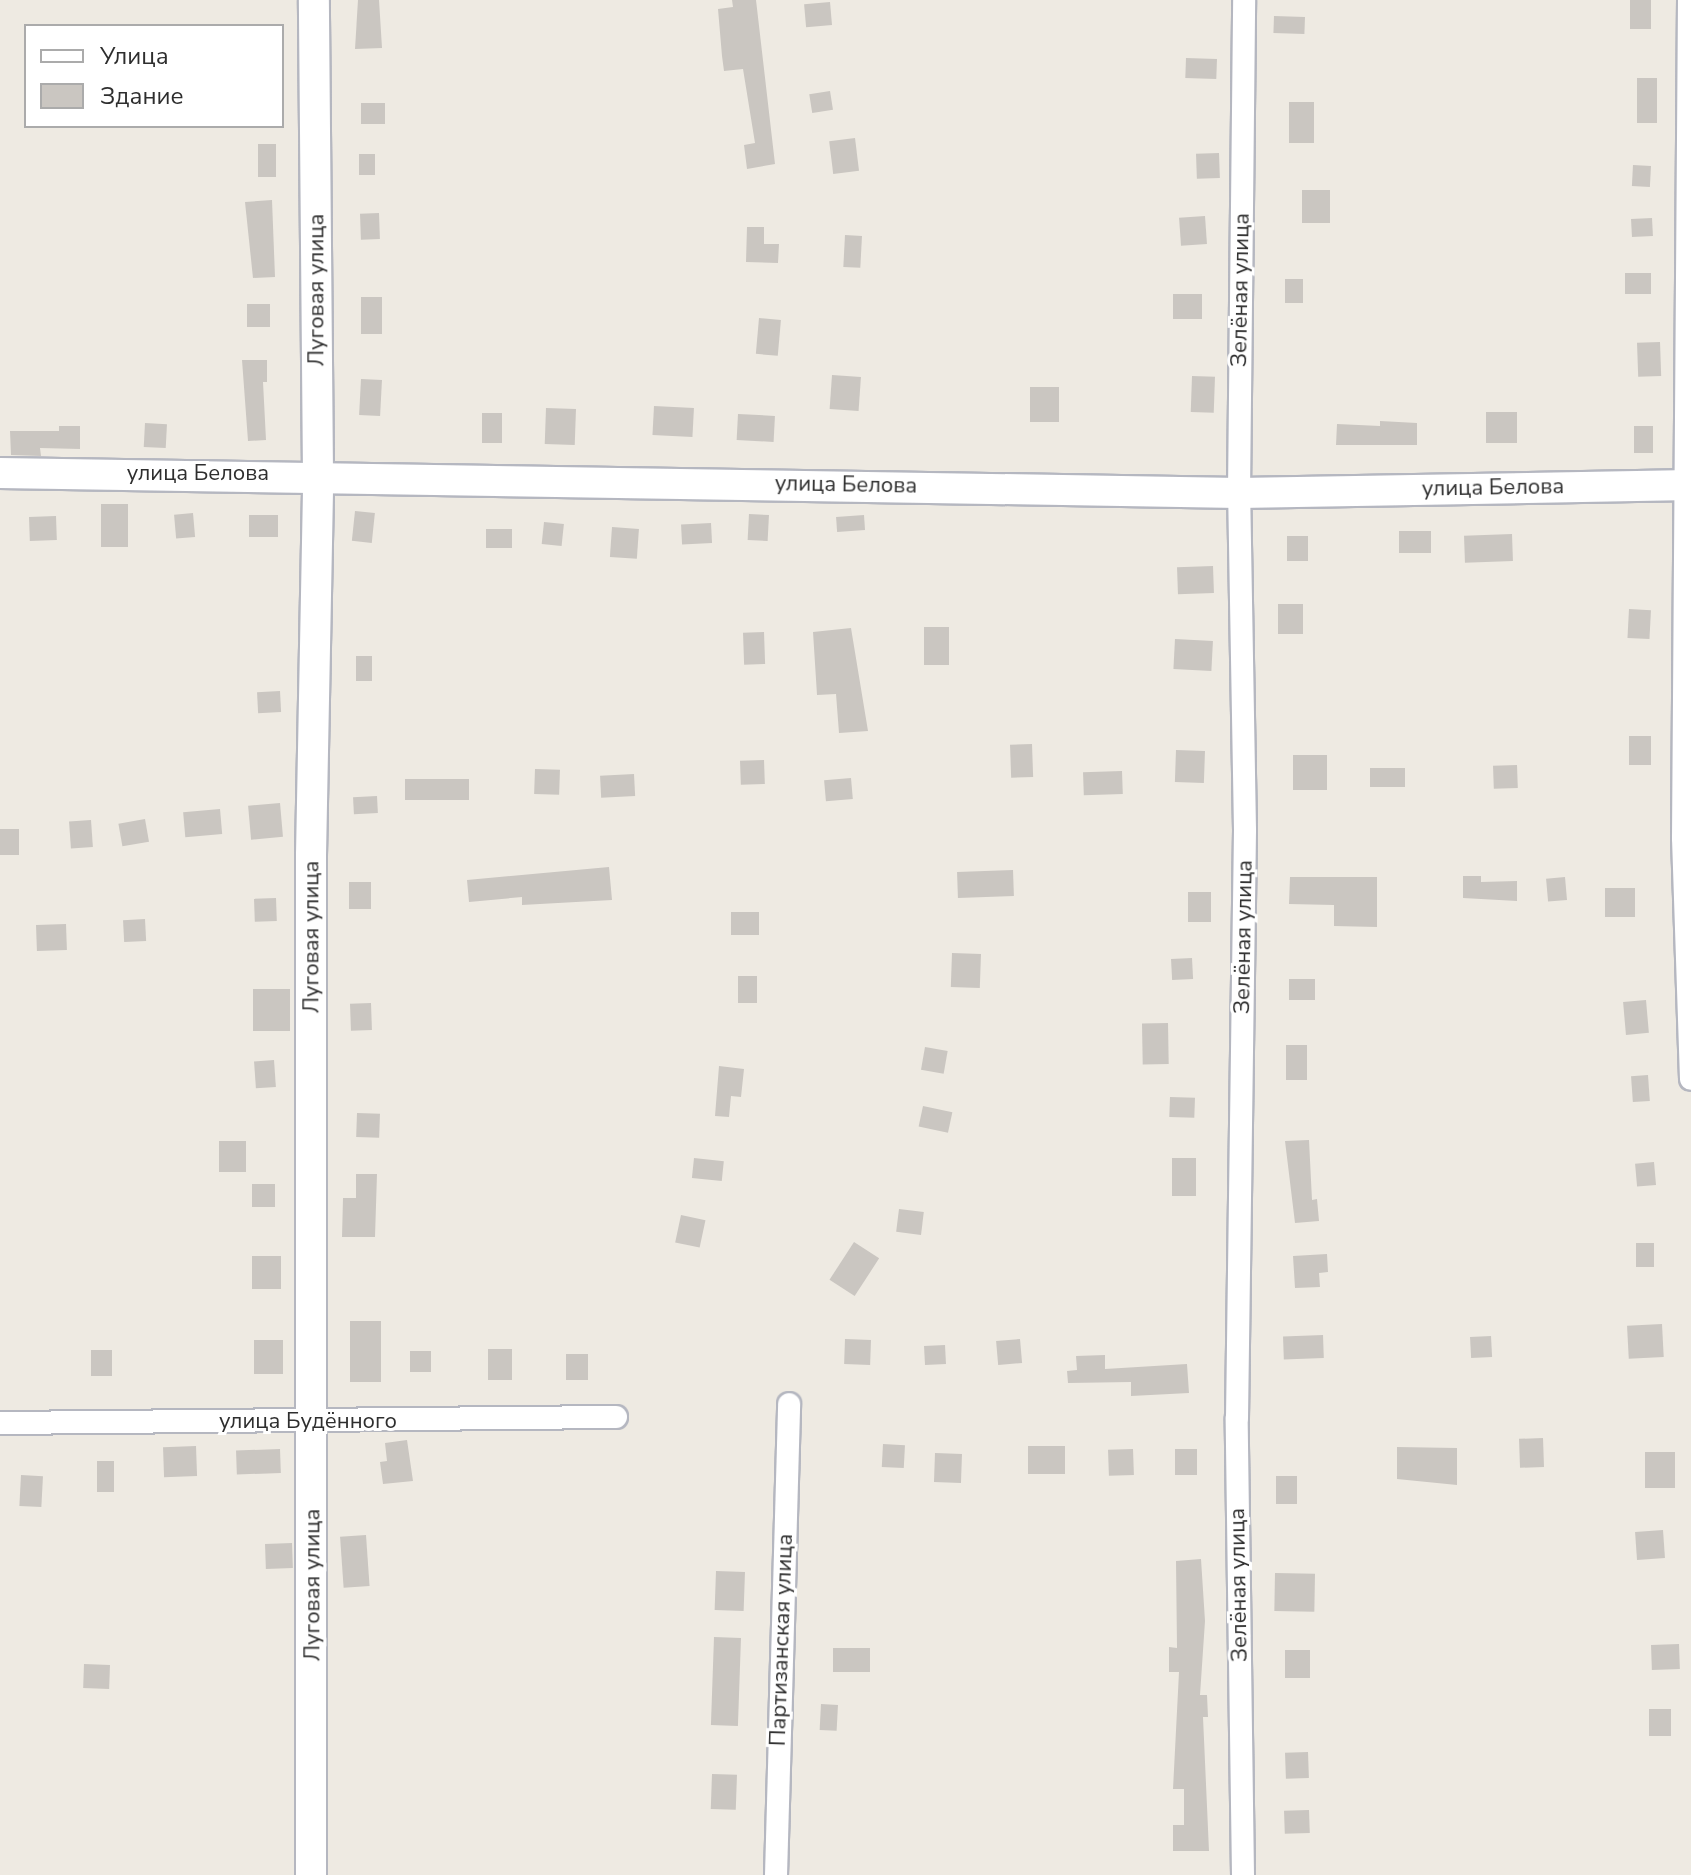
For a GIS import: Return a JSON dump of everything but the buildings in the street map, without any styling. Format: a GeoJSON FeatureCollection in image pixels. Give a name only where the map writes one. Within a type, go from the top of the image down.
{"type":"FeatureCollection","features":[{"type":"Feature","properties":{"kind":"street","name":"Луговая улица"},"geometry":{"type":"LineString","coordinates":[[311,1875],[314,1423],[311,855],[318,474],[314,0]]}},
{"type":"Feature","properties":{"kind":"street","name":"Зелёная улица"},"geometry":{"type":"LineString","coordinates":[[1243,1875],[1237,1418],[1245,830],[1239,493],[1244,0]]}},
{"type":"Feature","properties":{"kind":"street"},"geometry":{"type":"LineString","coordinates":[[1689,0],[1689,485],[1683,838],[1691,1079]]}},
{"type":"Feature","properties":{"kind":"street","name":"улица Белова"},"geometry":{"type":"LineString","coordinates":[[0,473],[318,474],[1239,493],[1689,485]]}},
{"type":"Feature","properties":{"kind":"street","name":"Партизанская улица"},"geometry":{"type":"LineString","coordinates":[[776,1875],[789,1404]]}},
{"type":"Feature","properties":{"kind":"street","name":"улица Будённого"},"geometry":{"type":"LineString","coordinates":[[0,1423],[314,1423],[616,1417]]}}]}
